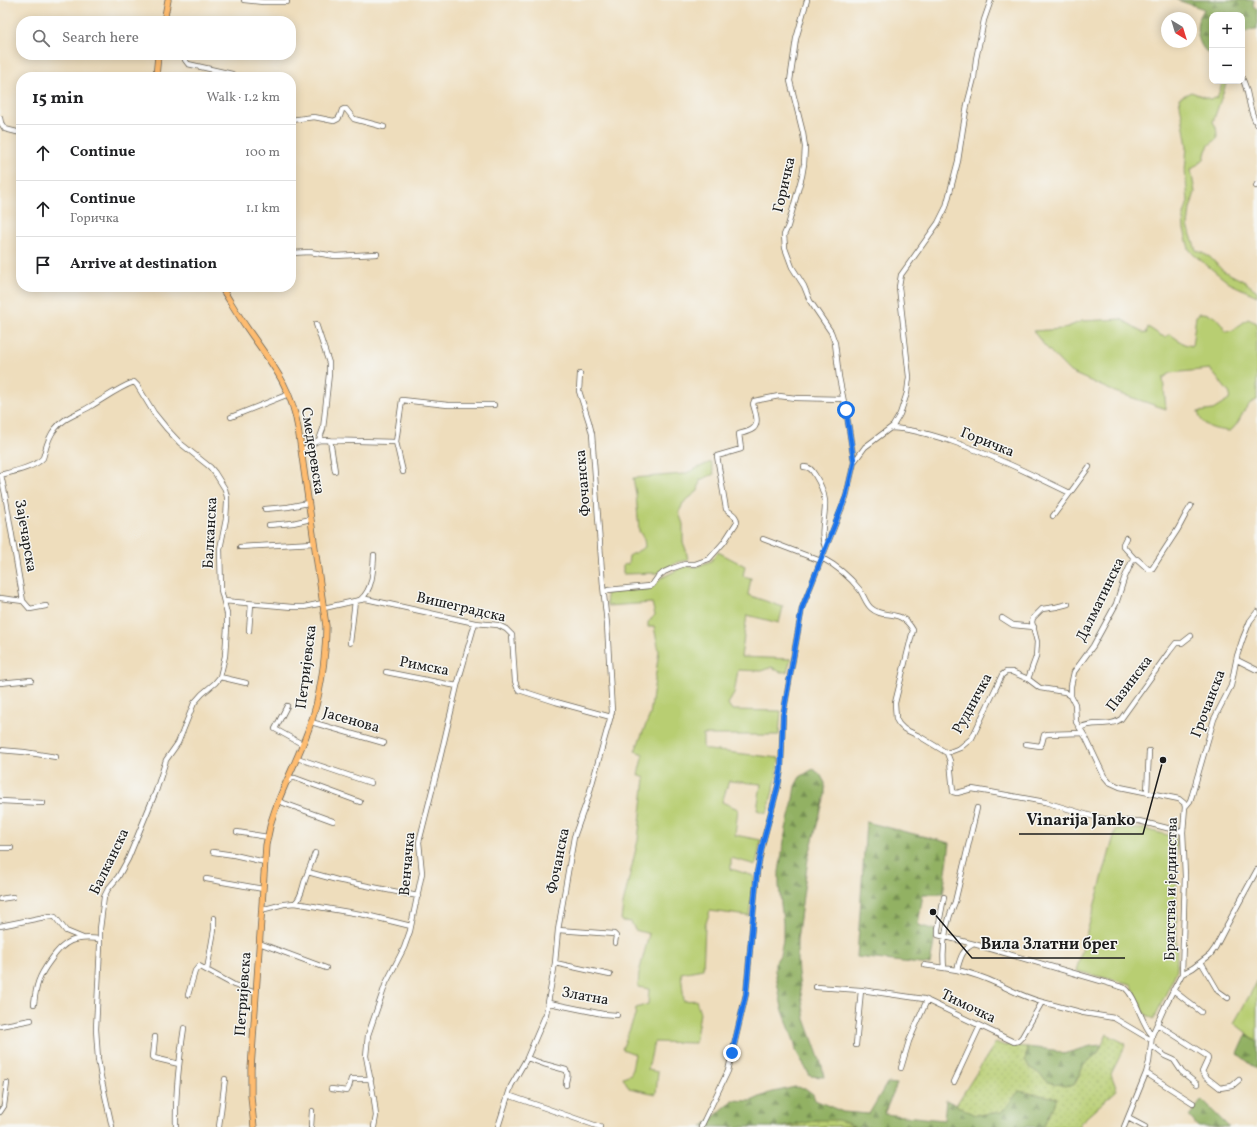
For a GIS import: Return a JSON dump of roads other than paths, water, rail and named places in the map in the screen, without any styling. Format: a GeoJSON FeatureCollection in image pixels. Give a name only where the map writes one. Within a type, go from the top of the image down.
{"type":"FeatureCollection","features":[{"type":"Feature","properties":{"kind":"main road"},"geometry":{"type":"LineString","coordinates":[[165,16],[168,0]]}},
{"type":"Feature","properties":{"kind":"main road"},"geometry":{"type":"LineString","coordinates":[[156,72],[158,60]]}},
{"type":"Feature","properties":{"kind":"main road","name":"Смедеревска"},"geometry":{"type":"LineString","coordinates":[[224,292],[276,370],[289,394],[296,418],[314,543]]}},
{"type":"Feature","properties":{"kind":"main road","name":"Петријевска"},"geometry":{"type":"LineString","coordinates":[[254,1127],[251,1096],[251,1069],[261,910],[270,822],[311,722],[318,695],[325,647],[326,626],[314,543]]}},
{"type":"Feature","properties":{"kind":"street"},"geometry":{"type":"LineString","coordinates":[[244,0],[287,2]]}},
{"type":"Feature","properties":{"kind":"street","name":"Горичка"},"geometry":{"type":"LineString","coordinates":[[807,0],[796,38],[790,81],[805,147],[802,176],[784,235],[787,255],[792,266],[804,286],[810,301],[831,332],[835,344],[854,462]]}},
{"type":"Feature","properties":{"kind":"street"},"geometry":{"type":"LineString","coordinates":[[701,1127],[728,1071],[746,994],[756,878],[763,842],[781,770],[783,716],[802,608],[846,496],[854,462],[865,447],[891,428],[896,422],[903,406],[909,384],[906,343],[899,287],[900,278],[938,223],[946,207],[958,161],[984,20],[991,0]]}},
{"type":"Feature","properties":{"kind":"street"},"geometry":{"type":"LineString","coordinates":[[185,60],[188,64],[223,72]]}},
{"type":"Feature","properties":{"kind":"street"},"geometry":{"type":"LineString","coordinates":[[1245,83],[1251,113],[1257,124]]}},
{"type":"Feature","properties":{"kind":"street"},"geometry":{"type":"LineString","coordinates":[[296,119],[314,117],[334,121],[338,120],[342,110],[344,109],[354,119],[384,127]]}},
{"type":"Feature","properties":{"kind":"street"},"geometry":{"type":"LineString","coordinates":[[0,118],[1,124],[5,129],[16,132]]}},
{"type":"Feature","properties":{"kind":"street"},"geometry":{"type":"LineString","coordinates":[[296,253],[310,252],[335,256],[377,254]]}},
{"type":"Feature","properties":{"kind":"street"},"geometry":{"type":"LineString","coordinates":[[316,324],[329,363],[323,429],[319,440]]}},
{"type":"Feature","properties":{"kind":"street","name":"Фочанска"},"geometry":{"type":"LineString","coordinates":[[498,1127],[514,1079],[528,1058],[542,1026],[549,1003],[558,930],[574,837],[588,798],[611,717],[612,701],[592,434],[579,391],[580,374]]}},
{"type":"Feature","properties":{"kind":"street","name":"Балканска"},"geometry":{"type":"LineString","coordinates":[[82,410],[134,382],[167,430],[180,444],[215,472],[222,483],[226,494],[227,504],[226,519],[220,549],[221,590],[227,614],[225,656],[220,677],[194,703],[178,743],[166,760],[156,791],[128,859],[118,877],[106,893],[102,905],[96,1016],[96,1044],[101,1077],[112,1127]]}},
{"type":"Feature","properties":{"kind":"street"},"geometry":{"type":"LineString","coordinates":[[231,417],[289,394]]}},
{"type":"Feature","properties":{"kind":"street"},"geometry":{"type":"LineString","coordinates":[[604,593],[608,590],[652,585],[660,575],[673,568],[685,564],[695,564],[708,559],[724,542],[737,522],[737,519],[726,509],[717,456],[741,448],[739,434],[752,430],[756,424],[757,419],[753,404],[754,401],[779,396],[796,398],[843,399]]}},
{"type":"Feature","properties":{"kind":"street"},"geometry":{"type":"LineString","coordinates":[[403,472],[396,442],[402,400],[448,404],[494,404]]}},
{"type":"Feature","properties":{"kind":"street","name":"Зајечарска"},"geometry":{"type":"LineString","coordinates":[[23,601],[6,494],[1,475],[24,468],[41,460],[53,430],[63,421],[82,410]]}},
{"type":"Feature","properties":{"kind":"street","name":"Горичка"},"geometry":{"type":"LineString","coordinates":[[891,428],[919,431],[993,456],[1070,493]]}},
{"type":"Feature","properties":{"kind":"street"},"geometry":{"type":"LineString","coordinates":[[301,450],[319,440],[396,442]]}},
{"type":"Feature","properties":{"kind":"street"},"geometry":{"type":"LineString","coordinates":[[330,440],[335,471]]}},
{"type":"Feature","properties":{"kind":"street"},"geometry":{"type":"LineString","coordinates":[[804,467],[808,467],[813,470],[824,493],[825,506],[822,534],[825,547]]}},
{"type":"Feature","properties":{"kind":"street"},"geometry":{"type":"LineString","coordinates":[[1053,516],[1090,467]]}},
{"type":"Feature","properties":{"kind":"street"},"geometry":{"type":"LineString","coordinates":[[265,509],[308,503]]}},
{"type":"Feature","properties":{"kind":"street","name":"Далматинска"},"geometry":{"type":"LineString","coordinates":[[1071,696],[1071,686],[1074,672],[1093,646],[1116,604],[1129,567],[1134,558],[1148,569],[1152,569],[1192,506]]}},
{"type":"Feature","properties":{"kind":"street"},"geometry":{"type":"LineString","coordinates":[[269,525],[310,519]]}},
{"type":"Feature","properties":{"kind":"street"},"geometry":{"type":"LineString","coordinates":[[1126,538],[1123,546],[1134,558]]}},
{"type":"Feature","properties":{"kind":"street"},"geometry":{"type":"LineString","coordinates":[[762,539],[832,564],[842,571],[860,590],[871,608],[880,613],[899,617],[909,623],[913,630],[895,703],[896,719],[904,729],[947,753],[950,761],[953,792],[957,793],[969,789],[985,791],[1036,800],[1098,818],[1115,821],[1139,821],[1183,832]]}},
{"type":"Feature","properties":{"kind":"street"},"geometry":{"type":"LineString","coordinates":[[240,547],[314,543]]}},
{"type":"Feature","properties":{"kind":"street"},"geometry":{"type":"LineString","coordinates":[[361,599],[368,592],[372,576],[374,555]]}},
{"type":"Feature","properties":{"kind":"street"},"geometry":{"type":"LineString","coordinates":[[0,598],[23,601],[30,610],[46,606]]}},
{"type":"Feature","properties":{"kind":"street","name":"Вишеградска"},"geometry":{"type":"LineString","coordinates":[[224,602],[295,608],[323,606],[361,599],[398,605],[475,623],[498,625],[510,632],[512,637],[515,681],[517,688],[556,702],[611,717]]}},
{"type":"Feature","properties":{"kind":"street"},"geometry":{"type":"LineString","coordinates":[[350,644],[355,600]]}},
{"type":"Feature","properties":{"kind":"street"},"geometry":{"type":"LineString","coordinates":[[249,630],[251,604]]}},
{"type":"Feature","properties":{"kind":"street"},"geometry":{"type":"LineString","coordinates":[[1028,679],[1036,657],[1037,642],[1032,622],[1033,618],[1042,609],[1068,604]]}},
{"type":"Feature","properties":{"kind":"street","name":"Грочанска"},"geometry":{"type":"LineString","coordinates":[[1185,806],[1190,801],[1192,795],[1214,719],[1231,686],[1236,660],[1243,638],[1250,621],[1257,612]]}},
{"type":"Feature","properties":{"kind":"street"},"geometry":{"type":"LineString","coordinates":[[1002,618],[1013,625],[1034,627]]}},
{"type":"Feature","properties":{"kind":"street","name":"Венчачка"},"geometry":{"type":"LineString","coordinates":[[374,1127],[376,1111],[366,1056],[369,1030],[386,983],[404,948],[411,926],[422,873],[419,842],[457,686],[475,623]]}},
{"type":"Feature","properties":{"kind":"street","name":"Пазинска"},"geometry":{"type":"LineString","coordinates":[[1080,728],[1088,725],[1113,724],[1121,719],[1168,652],[1176,644],[1182,643],[1191,636]]}},
{"type":"Feature","properties":{"kind":"street"},"geometry":{"type":"LineString","coordinates":[[1236,660],[1257,670]]}},
{"type":"Feature","properties":{"kind":"street","name":"Римска"},"geometry":{"type":"LineString","coordinates":[[386,672],[457,686]]}},
{"type":"Feature","properties":{"kind":"street","name":"Рудничка"},"geometry":{"type":"LineString","coordinates":[[947,753],[960,748],[972,738],[1003,674],[1010,672],[1028,679],[1040,688],[1065,692],[1071,696]]}},
{"type":"Feature","properties":{"kind":"street"},"geometry":{"type":"LineString","coordinates":[[220,677],[246,683]]}},
{"type":"Feature","properties":{"kind":"street"},"geometry":{"type":"LineString","coordinates":[[0,683],[30,680]]}},
{"type":"Feature","properties":{"kind":"street"},"geometry":{"type":"LineString","coordinates":[[1071,696],[1075,704],[1076,722],[1104,776],[1109,782],[1120,787],[1180,799],[1185,806]]}},
{"type":"Feature","properties":{"kind":"street","name":"Петријевска"},"geometry":{"type":"LineString","coordinates":[[287,706],[275,729],[302,744]]}},
{"type":"Feature","properties":{"kind":"street","name":"Јасенова"},"geometry":{"type":"LineString","coordinates":[[311,722],[384,742]]}},
{"type":"Feature","properties":{"kind":"street"},"geometry":{"type":"LineString","coordinates":[[1026,744],[1040,746],[1044,735],[1048,734],[1083,733]]}},
{"type":"Feature","properties":{"kind":"street"},"geometry":{"type":"LineString","coordinates":[[0,750],[56,757]]}},
{"type":"Feature","properties":{"kind":"street"},"geometry":{"type":"LineString","coordinates":[[1147,792],[1149,751]]}},
{"type":"Feature","properties":{"kind":"street"},"geometry":{"type":"LineString","coordinates":[[297,758],[371,783]]}},
{"type":"Feature","properties":{"kind":"street"},"geometry":{"type":"LineString","coordinates":[[286,782],[293,778],[360,802]]}},
{"type":"Feature","properties":{"kind":"street"},"geometry":{"type":"LineString","coordinates":[[0,801],[43,803]]}},
{"type":"Feature","properties":{"kind":"street"},"geometry":{"type":"LineString","coordinates":[[278,801],[333,821]]}},
{"type":"Feature","properties":{"kind":"street","name":"Братства и јединства"},"geometry":{"type":"LineString","coordinates":[[1124,1127],[1146,1073],[1152,1040],[1157,1024],[1182,974],[1185,876],[1183,832],[1185,806]]}},
{"type":"Feature","properties":{"kind":"street"},"geometry":{"type":"LineString","coordinates":[[944,968],[943,954],[950,912],[955,902],[977,808]]}},
{"type":"Feature","properties":{"kind":"street"},"geometry":{"type":"LineString","coordinates":[[237,832],[268,837]]}},
{"type":"Feature","properties":{"kind":"street"},"geometry":{"type":"LineString","coordinates":[[0,848],[11,848]]}},
{"type":"Feature","properties":{"kind":"street"},"geometry":{"type":"LineString","coordinates":[[213,852],[265,862]]}},
{"type":"Feature","properties":{"kind":"street"},"geometry":{"type":"LineString","coordinates":[[295,903],[299,900],[301,895],[315,853]]}},
{"type":"Feature","properties":{"kind":"street"},"geometry":{"type":"LineString","coordinates":[[1182,974],[1201,962],[1216,948],[1257,870]]}},
{"type":"Feature","properties":{"kind":"street"},"geometry":{"type":"LineString","coordinates":[[308,872],[328,878],[418,896]]}},
{"type":"Feature","properties":{"kind":"street"},"geometry":{"type":"LineString","coordinates":[[206,879],[263,889]]}},
{"type":"Feature","properties":{"kind":"street"},"geometry":{"type":"LineString","coordinates":[[0,899],[13,897]]}},
{"type":"Feature","properties":{"kind":"street"},"geometry":{"type":"LineString","coordinates":[[944,897],[938,935],[1125,988],[1131,994],[1152,1040]]}},
{"type":"Feature","properties":{"kind":"street"},"geometry":{"type":"LineString","coordinates":[[261,910],[284,904],[295,903],[366,915],[411,926]]}},
{"type":"Feature","properties":{"kind":"street"},"geometry":{"type":"LineString","coordinates":[[0,926],[50,916],[55,918],[66,931],[83,938]]}},
{"type":"Feature","properties":{"kind":"street"},"geometry":{"type":"LineString","coordinates":[[207,970],[214,936],[214,918]]}},
{"type":"Feature","properties":{"kind":"street"},"geometry":{"type":"LineString","coordinates":[[558,930],[614,934],[616,936],[615,943]]}},
{"type":"Feature","properties":{"kind":"street"},"geometry":{"type":"LineString","coordinates":[[34,1004],[38,981],[55,953],[65,943],[83,938],[100,939]]}},
{"type":"Feature","properties":{"kind":"street"},"geometry":{"type":"LineString","coordinates":[[259,943],[326,968]]}},
{"type":"Feature","properties":{"kind":"street","name":"Тимочка"},"geometry":{"type":"LineString","coordinates":[[974,944],[967,948],[961,955],[957,970],[971,973],[1028,998],[1084,1013],[1114,1018],[1152,1040],[1165,1056],[1174,1060],[1182,1072],[1197,1084]]}},
{"type":"Feature","properties":{"kind":"street"},"geometry":{"type":"LineString","coordinates":[[1201,962],[1218,990],[1228,998]]}},
{"type":"Feature","properties":{"kind":"street"},"geometry":{"type":"LineString","coordinates":[[555,963],[610,975]]}},
{"type":"Feature","properties":{"kind":"street"},"geometry":{"type":"LineString","coordinates":[[924,965],[957,970]]}},
{"type":"Feature","properties":{"kind":"street"},"geometry":{"type":"LineString","coordinates":[[188,995],[198,966],[201,966],[234,985],[256,993]]}},
{"type":"Feature","properties":{"kind":"street","name":"Тимочка"},"geometry":{"type":"LineString","coordinates":[[816,987],[861,990],[920,998],[1012,1041],[1018,1041],[1022,1037],[1042,1002]]}},
{"type":"Feature","properties":{"kind":"street"},"geometry":{"type":"LineString","coordinates":[[856,1045],[861,990]]}},
{"type":"Feature","properties":{"kind":"street"},"geometry":{"type":"LineString","coordinates":[[1173,990],[1201,1012]]}},
{"type":"Feature","properties":{"kind":"street"},"geometry":{"type":"LineString","coordinates":[[901,1068],[909,1041],[927,1000]]}},
{"type":"Feature","properties":{"kind":"street","name":"Златна"},"geometry":{"type":"LineString","coordinates":[[549,1003],[603,1014],[617,1015]]}},
{"type":"Feature","properties":{"kind":"street"},"geometry":{"type":"LineString","coordinates":[[0,1026],[31,1020]]}},
{"type":"Feature","properties":{"kind":"street"},"geometry":{"type":"LineString","coordinates":[[1157,1024],[1207,1056],[1208,1059],[1202,1072],[1220,1088],[1232,1086],[1239,1080]]}},
{"type":"Feature","properties":{"kind":"street"},"geometry":{"type":"LineString","coordinates":[[954,1082],[980,1026]]}},
{"type":"Feature","properties":{"kind":"street"},"geometry":{"type":"LineString","coordinates":[[176,1127],[176,1098],[184,1028]]}},
{"type":"Feature","properties":{"kind":"street"},"geometry":{"type":"LineString","coordinates":[[155,1037],[153,1057],[179,1064]]}},
{"type":"Feature","properties":{"kind":"street"},"geometry":{"type":"LineString","coordinates":[[528,1058],[566,1070],[568,1072],[566,1085]]}},
{"type":"Feature","properties":{"kind":"street"},"geometry":{"type":"LineString","coordinates":[[1146,1073],[1193,1103]]}},
{"type":"Feature","properties":{"kind":"street"},"geometry":{"type":"LineString","coordinates":[[219,1127],[225,1079]]}},
{"type":"Feature","properties":{"kind":"street"},"geometry":{"type":"LineString","coordinates":[[331,1089],[347,1091],[351,1079],[371,1079]]}},
{"type":"Feature","properties":{"kind":"street"},"geometry":{"type":"LineString","coordinates":[[0,1112],[4,1106],[7,1083]]}},
{"type":"Feature","properties":{"kind":"street"},"geometry":{"type":"LineString","coordinates":[[508,1095],[600,1127]]}},
{"type":"Feature","properties":{"kind":"street"},"geometry":{"type":"LineString","coordinates":[[311,1127],[312,1111]]}},
{"type":"Feature","properties":{"kind":"street"},"geometry":{"type":"LineString","coordinates":[[1128,1118],[1145,1127]]}},
{"type":"Feature","properties":{"kind":"place","name":"Vinarija Janko"},"geometry":{"type":"Point","coordinates":[1163,760]}},
{"type":"Feature","properties":{"kind":"place","name":"Вила Златни брег"},"geometry":{"type":"Point","coordinates":[933,912]}}]}
